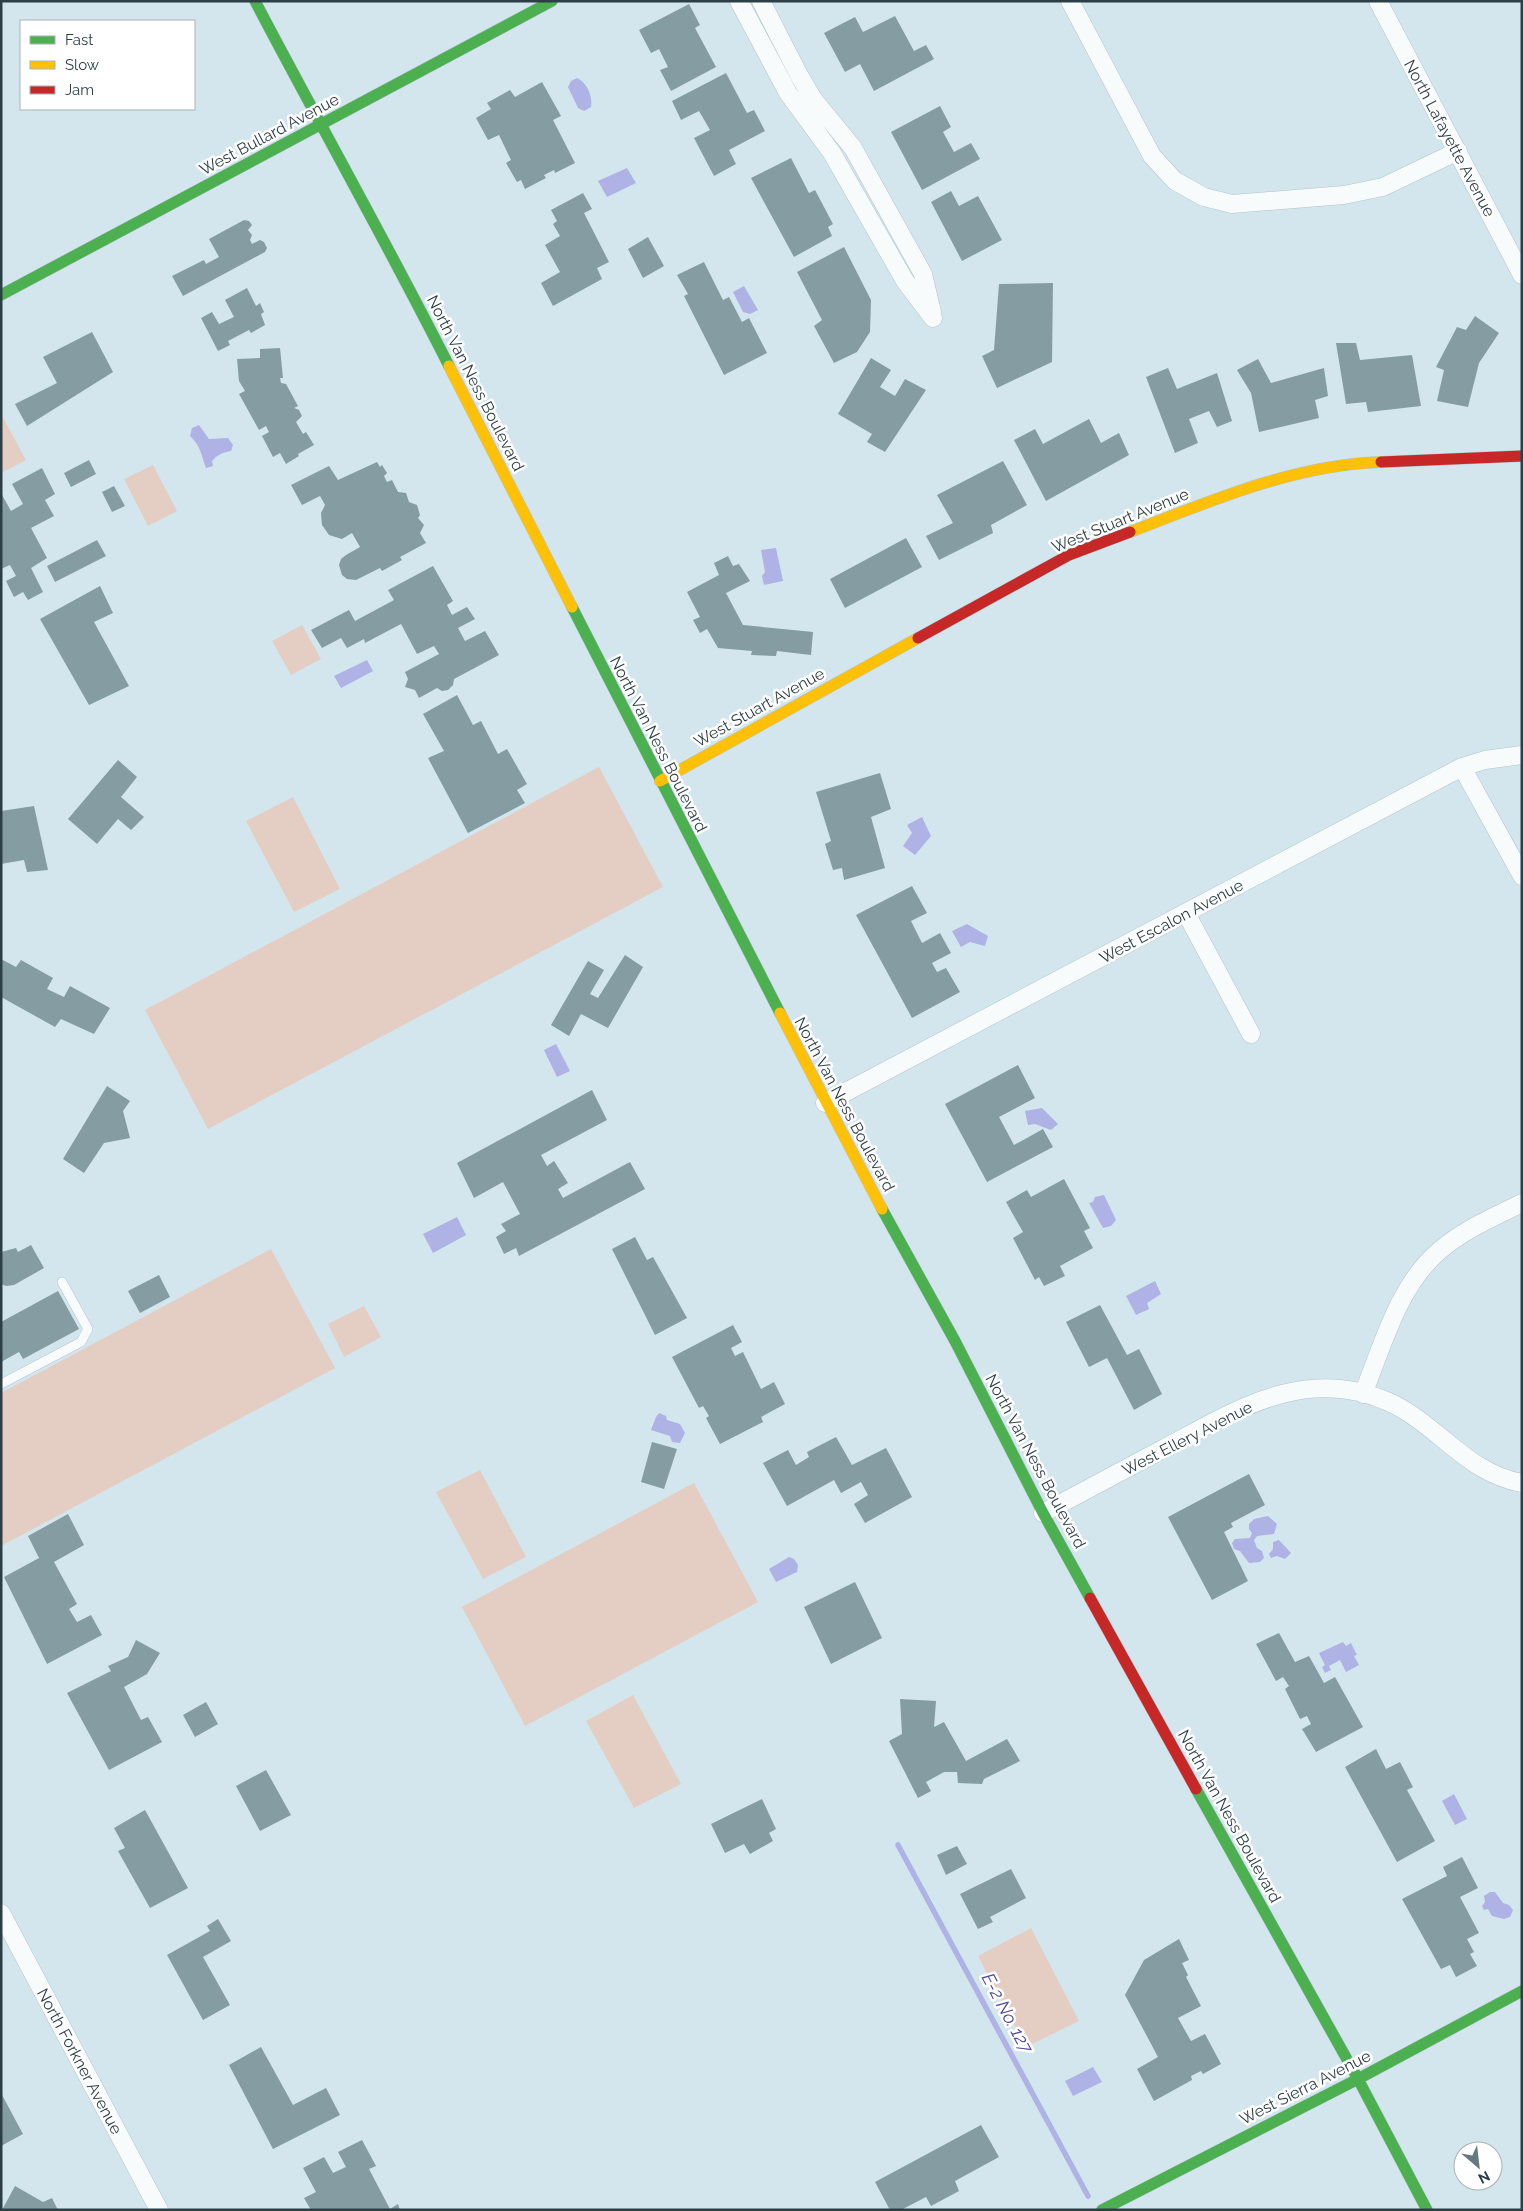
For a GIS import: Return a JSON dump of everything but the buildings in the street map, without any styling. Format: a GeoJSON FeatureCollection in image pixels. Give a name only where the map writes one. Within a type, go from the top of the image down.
{"type":"FeatureCollection","features":[{"type":"Feature","properties":{"kind":"street","name":"North Van Ness Boulevard"},"geometry":{"type":"LineString","coordinates":[[255,1],[320,125],[390,249],[660,781],[915,1272],[955,1340],[1043,1513],[1358,2079],[1428,2210]]}},
{"type":"Feature","properties":{"kind":"street","name":"West Bullard Avenue"},"geometry":{"type":"LineString","coordinates":[[1,295],[552,1]]}},
{"type":"Feature","properties":{"kind":"street"},"geometry":{"type":"LineString","coordinates":[[739,1],[788,92],[832,153],[905,281],[933,318],[923,274],[849,143],[814,98],[787,52],[761,1]]}},
{"type":"Feature","properties":{"kind":"street"},"geometry":{"type":"LineString","coordinates":[[1070,1],[1152,156],[1175,181],[1204,197],[1232,204],[1344,195],[1383,187],[1458,151]]}},
{"type":"Feature","properties":{"kind":"street","name":"North Lafayette Avenue"},"geometry":{"type":"LineString","coordinates":[[1378,1],[1522,275]]}},
{"type":"Feature","properties":{"kind":"street"},"geometry":{"type":"LineString","coordinates":[[771,60],[787,52]]}},
{"type":"Feature","properties":{"kind":"street"},"geometry":{"type":"LineString","coordinates":[[832,153],[849,143]]}},
{"type":"Feature","properties":{"kind":"street"},"geometry":{"type":"LineString","coordinates":[[882,240],[899,230]]}},
{"type":"Feature","properties":{"kind":"street","name":"West Stuart Avenue"},"geometry":{"type":"LineString","coordinates":[[660,781],[1069,555],[1253,484],[1351,463],[1522,456]]}},
{"type":"Feature","properties":{"kind":"street","name":"West Escalon Avenue"},"geometry":{"type":"LineString","coordinates":[[826,1103],[1462,767],[1507,755],[1522,755]]}},
{"type":"Feature","properties":{"kind":"street"},"geometry":{"type":"LineString","coordinates":[[1462,767],[1522,876]]}},
{"type":"Feature","properties":{"kind":"street"},"geometry":{"type":"LineString","coordinates":[[1186,913],[1251,1034]]}},
{"type":"Feature","properties":{"kind":"street"},"geometry":{"type":"LineString","coordinates":[[1363,1394],[1401,1300],[1412,1281],[1426,1264],[1460,1236],[1522,1203]]}},
{"type":"Feature","properties":{"kind":"street","name":"West Ellery Avenue"},"geometry":{"type":"LineString","coordinates":[[1043,1513],[1242,1407],[1284,1393],[1310,1390],[1339,1389],[1391,1403],[1412,1416],[1487,1472],[1505,1480],[1522,1483]]}},
{"type":"Feature","properties":{"kind":"street","name":"North Forkner Avenue"},"geometry":{"type":"LineString","coordinates":[[1,1913],[159,2210]]}},
{"type":"Feature","properties":{"kind":"street","name":"West Sierra Avenue"},"geometry":{"type":"LineString","coordinates":[[1102,2210],[1358,2079],[1522,1991]]}},
{"type":"Feature","properties":{"kind":"lane"},"geometry":{"type":"LineString","coordinates":[[1,1384],[81,1342],[88,1329],[62,1282]]}},
{"type":"Feature","properties":{"kind":"shaded area"},"geometry":{"type":"Polygon","coordinates":[[[1,414],[26,460],[1,473],[1,414]]]}},
{"type":"Feature","properties":{"kind":"shaded area"},"geometry":{"type":"Polygon","coordinates":[[[153,465],[177,511],[148,526],[124,479],[153,465]]]}},
{"type":"Feature","properties":{"kind":"shaded area"},"geometry":{"type":"Polygon","coordinates":[[[302,625],[321,659],[291,675],[272,641],[302,625]]]}},
{"type":"Feature","properties":{"kind":"shaded area"},"geometry":{"type":"Polygon","coordinates":[[[599,767],[663,887],[208,1129],[145,1010],[599,767]]]}},
{"type":"Feature","properties":{"kind":"shaded area"},"geometry":{"type":"Polygon","coordinates":[[[293,797],[340,889],[294,912],[246,821],[293,797]]]}},
{"type":"Feature","properties":{"kind":"shaded area"},"geometry":{"type":"Polygon","coordinates":[[[271,1249],[335,1368],[1,1546],[1,1393],[271,1249]]]}},
{"type":"Feature","properties":{"kind":"shaded area"},"geometry":{"type":"Polygon","coordinates":[[[364,1306],[381,1337],[344,1357],[328,1324],[364,1306]]]}},
{"type":"Feature","properties":{"kind":"shaded area"},"geometry":{"type":"Polygon","coordinates":[[[480,1470],[526,1557],[483,1579],[436,1492],[480,1470]]]}},
{"type":"Feature","properties":{"kind":"shaded area"},"geometry":{"type":"Polygon","coordinates":[[[694,1483],[758,1602],[525,1726],[462,1607],[694,1483]]]}},
{"type":"Feature","properties":{"kind":"shaded area"},"geometry":{"type":"Polygon","coordinates":[[[633,1695],[681,1784],[634,1808],[586,1721],[633,1695]]]}},
{"type":"Feature","properties":{"kind":"shaded area"},"geometry":{"type":"Polygon","coordinates":[[[1031,1928],[1079,2021],[1026,2047],[978,1956],[1031,1928]]]}},
{"type":"Feature","properties":{"kind":"water"},"geometry":{"type":"Polygon","coordinates":[[[577,78],[586,86],[591,99],[591,107],[584,111],[578,108],[568,87],[571,81],[577,78]]]}},
{"type":"Feature","properties":{"kind":"water"},"geometry":{"type":"Polygon","coordinates":[[[627,168],[636,183],[607,197],[598,181],[627,168]]]}},
{"type":"Feature","properties":{"kind":"water"},"geometry":{"type":"Polygon","coordinates":[[[744,286],[758,310],[750,314],[743,312],[733,292],[744,286]]]}},
{"type":"Feature","properties":{"kind":"water"},"geometry":{"type":"Polygon","coordinates":[[[199,425],[209,439],[228,438],[233,445],[231,451],[218,455],[212,461],[213,466],[206,468],[199,447],[190,436],[192,428],[199,425]]]}},
{"type":"Feature","properties":{"kind":"water"},"geometry":{"type":"Polygon","coordinates":[[[776,548],[783,581],[764,585],[762,576],[765,572],[761,550],[776,548]]]}},
{"type":"Feature","properties":{"kind":"water"},"geometry":{"type":"Polygon","coordinates":[[[367,660],[373,671],[341,688],[334,676],[367,660]]]}},
{"type":"Feature","properties":{"kind":"water"},"geometry":{"type":"Polygon","coordinates":[[[922,817],[931,836],[915,855],[903,846],[912,833],[907,825],[922,817]]]}},
{"type":"Feature","properties":{"kind":"water"},"geometry":{"type":"Polygon","coordinates":[[[967,924],[988,936],[985,946],[970,942],[961,947],[952,931],[967,924]]]}},
{"type":"Feature","properties":{"kind":"water"},"geometry":{"type":"Polygon","coordinates":[[[556,1044],[570,1071],[557,1077],[544,1050],[556,1044]]]}},
{"type":"Feature","properties":{"kind":"water"},"geometry":{"type":"Polygon","coordinates":[[[1042,1108],[1058,1124],[1051,1130],[1035,1124],[1028,1125],[1025,1111],[1042,1108]]]}},
{"type":"Feature","properties":{"kind":"water"},"geometry":{"type":"Polygon","coordinates":[[[1104,1195],[1116,1220],[1111,1226],[1103,1228],[1089,1203],[1093,1202],[1095,1197],[1104,1195]]]}},
{"type":"Feature","properties":{"kind":"water"},"geometry":{"type":"Polygon","coordinates":[[[457,1217],[466,1235],[433,1253],[423,1234],[457,1217]]]}},
{"type":"Feature","properties":{"kind":"water"},"geometry":{"type":"Polygon","coordinates":[[[1155,1281],[1161,1294],[1147,1303],[1149,1309],[1136,1315],[1126,1296],[1155,1281]]]}},
{"type":"Feature","properties":{"kind":"water"},"geometry":{"type":"Polygon","coordinates":[[[659,1413],[666,1416],[667,1420],[680,1424],[685,1433],[680,1443],[672,1442],[670,1436],[651,1430],[659,1413]]]}},
{"type":"Feature","properties":{"kind":"water"},"geometry":{"type":"Polygon","coordinates":[[[1268,1516],[1277,1524],[1274,1534],[1257,1536],[1254,1540],[1257,1548],[1262,1551],[1264,1558],[1260,1562],[1249,1563],[1240,1551],[1234,1549],[1232,1543],[1235,1539],[1250,1538],[1252,1533],[1249,1529],[1249,1524],[1254,1519],[1268,1516]]]}},
{"type":"Feature","properties":{"kind":"water"},"geometry":{"type":"Polygon","coordinates":[[[1279,1540],[1291,1553],[1285,1559],[1277,1556],[1271,1558],[1269,1554],[1273,1549],[1273,1542],[1279,1540]]]}},
{"type":"Feature","properties":{"kind":"water"},"geometry":{"type":"Polygon","coordinates":[[[789,1557],[794,1559],[798,1565],[797,1572],[776,1582],[769,1569],[789,1557]]]}},
{"type":"Feature","properties":{"kind":"water"},"geometry":{"type":"Polygon","coordinates":[[[1343,1642],[1346,1646],[1351,1643],[1357,1655],[1354,1656],[1359,1665],[1346,1672],[1340,1660],[1329,1666],[1331,1670],[1325,1673],[1322,1667],[1325,1665],[1319,1653],[1343,1642]]]}},
{"type":"Feature","properties":{"kind":"water"},"geometry":{"type":"Polygon","coordinates":[[[1454,1794],[1467,1819],[1455,1825],[1442,1801],[1454,1794]]]}},
{"type":"Feature","properties":{"kind":"water"},"geometry":{"type":"Polygon","coordinates":[[[1490,1892],[1495,1892],[1503,1903],[1509,1905],[1513,1910],[1510,1917],[1504,1919],[1492,1916],[1488,1909],[1484,1910],[1482,1906],[1485,1902],[1484,1896],[1490,1892]]]}},
{"type":"Feature","properties":{"kind":"water"},"geometry":{"type":"Polygon","coordinates":[[[1093,2067],[1102,2082],[1073,2096],[1065,2081],[1093,2067]]]}},
{"type":"Feature","properties":{"kind":"waterway","name":"E-2 No. 127"},"geometry":{"type":"LineString","coordinates":[[898,1845],[1088,2196]]}},
{"type":"Feature","properties":{"kind":"traffic: fast"},"geometry":{"type":"LineString","coordinates":[[255,1],[402,274],[449,366]]}},
{"type":"Feature","properties":{"kind":"traffic: fast"},"geometry":{"type":"LineString","coordinates":[[1,295],[552,1]]}},
{"type":"Feature","properties":{"kind":"traffic: fast"},"geometry":{"type":"LineString","coordinates":[[572,607],[780,1013]]}},
{"type":"Feature","properties":{"kind":"traffic: fast"},"geometry":{"type":"LineString","coordinates":[[882,1209],[955,1341],[1043,1513],[1090,1598]]}},
{"type":"Feature","properties":{"kind":"traffic: fast"},"geometry":{"type":"LineString","coordinates":[[1196,1789],[1358,2079],[1427,2210]]}},
{"type":"Feature","properties":{"kind":"traffic: fast"},"geometry":{"type":"LineString","coordinates":[[1102,2210],[1358,2079],[1522,1991]]}},
{"type":"Feature","properties":{"kind":"traffic: slow"},"geometry":{"type":"LineString","coordinates":[[449,366],[572,607]]}},
{"type":"Feature","properties":{"kind":"traffic: slow"},"geometry":{"type":"LineString","coordinates":[[1130,532],[1222,497],[1284,477],[1348,465],[1381,462]]}},
{"type":"Feature","properties":{"kind":"traffic: slow"},"geometry":{"type":"LineString","coordinates":[[660,781],[918,638]]}},
{"type":"Feature","properties":{"kind":"traffic: slow"},"geometry":{"type":"LineString","coordinates":[[780,1013],[882,1209]]}},
{"type":"Feature","properties":{"kind":"traffic: jam"},"geometry":{"type":"LineString","coordinates":[[1381,462],[1522,456]]}},
{"type":"Feature","properties":{"kind":"traffic: jam"},"geometry":{"type":"LineString","coordinates":[[918,638],[1069,555],[1130,532]]}},
{"type":"Feature","properties":{"kind":"traffic: jam"},"geometry":{"type":"LineString","coordinates":[[1090,1598],[1196,1789]]}}]}
